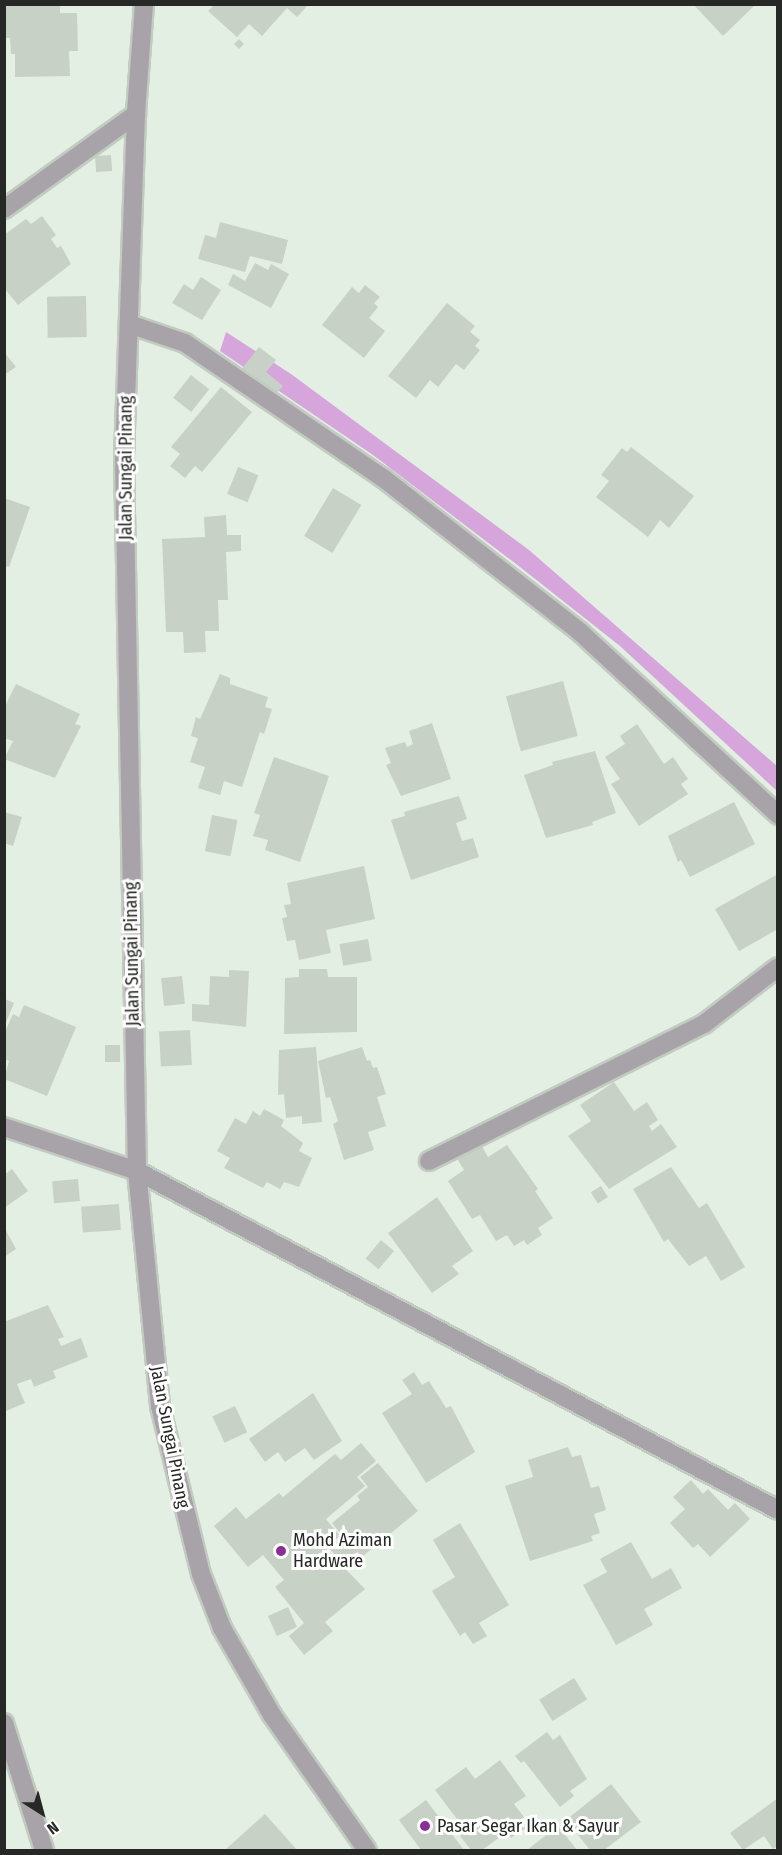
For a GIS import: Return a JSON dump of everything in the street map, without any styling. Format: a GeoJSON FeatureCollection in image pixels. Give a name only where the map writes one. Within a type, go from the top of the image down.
{"type":"FeatureCollection","features":[{"type":"Feature","properties":{"kind":"street","name":"Jalan Sungai Pinang"},"geometry":{"type":"LineString","coordinates":[[144,4],[136,114],[124,456],[137,1171],[160,1406],[201,1574],[222,1628],[272,1714],[367,1851]]}},
{"type":"Feature","properties":{"kind":"street"},"geometry":{"type":"LineString","coordinates":[[4,209],[136,114]]}},
{"type":"Feature","properties":{"kind":"street"},"geometry":{"type":"LineString","coordinates":[[129,324],[185,343],[383,478],[580,632],[777,815]]}},
{"type":"Feature","properties":{"kind":"street"},"geometry":{"type":"LineString","coordinates":[[429,1161],[704,1024],[777,967]]}},
{"type":"Feature","properties":{"kind":"street"},"geometry":{"type":"LineString","coordinates":[[4,1127],[137,1171],[777,1510]]}},
{"type":"Feature","properties":{"kind":"street"},"geometry":{"type":"LineString","coordinates":[[4,1723],[44,1851]]}},
{"type":"Feature","properties":{"kind":"shaded area"},"geometry":{"type":"Polygon","coordinates":[[[226,332],[291,374],[529,550],[777,766],[777,791],[620,646],[520,567],[373,455],[220,351],[226,332]]]}},
{"type":"Feature","properties":{"kind":"building"},"geometry":{"type":"Polygon","coordinates":[[[4,4],[60,4],[60,13],[77,13],[78,51],[69,51],[70,76],[15,77],[15,54],[11,54],[10,38],[4,38],[4,4]]]}},
{"type":"Feature","properties":{"kind":"building"},"geometry":{"type":"Polygon","coordinates":[[[215,4],[309,4],[297,17],[287,8],[262,36],[249,24],[237,37],[208,11],[215,4]]]}},
{"type":"Feature","properties":{"kind":"building"},"geometry":{"type":"Polygon","coordinates":[[[693,4],[752,4],[754,6],[723,36],[693,4]]]}},
{"type":"Feature","properties":{"kind":"building"},"geometry":{"type":"Polygon","coordinates":[[[239,39],[244,44],[239,49],[234,44],[239,39]]]}},
{"type":"Feature","properties":{"kind":"building"},"geometry":{"type":"Polygon","coordinates":[[[111,155],[112,171],[96,172],[95,156],[111,155]]]}},
{"type":"Feature","properties":{"kind":"building"},"geometry":{"type":"Polygon","coordinates":[[[42,216],[56,235],[51,239],[57,248],[61,246],[71,264],[18,305],[4,288],[4,235],[26,219],[31,224],[42,216]]]}},
{"type":"Feature","properties":{"kind":"building"},"geometry":{"type":"Polygon","coordinates":[[[220,222],[288,240],[282,264],[250,256],[245,272],[198,259],[205,235],[216,238],[220,222]]]}},
{"type":"Feature","properties":{"kind":"building"},"geometry":{"type":"Polygon","coordinates":[[[255,263],[268,270],[271,264],[289,274],[271,308],[228,285],[233,274],[245,281],[255,263]]]}},
{"type":"Feature","properties":{"kind":"building"},"geometry":{"type":"Polygon","coordinates":[[[201,277],[221,290],[202,320],[172,303],[184,284],[193,290],[201,277]]]}},
{"type":"Feature","properties":{"kind":"building"},"geometry":{"type":"Polygon","coordinates":[[[365,285],[380,297],[374,303],[378,307],[369,318],[385,331],[364,358],[322,325],[352,287],[359,293],[365,285]]]}},
{"type":"Feature","properties":{"kind":"building"},"geometry":{"type":"Polygon","coordinates":[[[86,296],[87,337],[48,338],[47,297],[86,296]]]}},
{"type":"Feature","properties":{"kind":"building"},"geometry":{"type":"Polygon","coordinates":[[[447,303],[475,326],[470,332],[480,340],[475,346],[480,350],[464,370],[456,364],[438,387],[430,380],[416,398],[388,376],[447,303]]]}},
{"type":"Feature","properties":{"kind":"building"},"geometry":{"type":"Polygon","coordinates":[[[259,347],[276,360],[266,372],[283,386],[274,396],[241,370],[259,347]]]}},
{"type":"Feature","properties":{"kind":"building"},"geometry":{"type":"Polygon","coordinates":[[[4,352],[16,367],[4,375],[4,352]]]}},
{"type":"Feature","properties":{"kind":"building"},"geometry":{"type":"Polygon","coordinates":[[[191,375],[209,389],[191,412],[173,398],[191,375]]]}},
{"type":"Feature","properties":{"kind":"building"},"geometry":{"type":"Polygon","coordinates":[[[221,387],[252,412],[202,472],[195,466],[185,478],[170,466],[180,454],[171,447],[221,387]]]}},
{"type":"Feature","properties":{"kind":"building"},"geometry":{"type":"Polygon","coordinates":[[[631,447],[694,496],[669,528],[660,520],[648,537],[596,497],[609,481],[601,475],[622,448],[627,452],[631,447]]]}},
{"type":"Feature","properties":{"kind":"building"},"geometry":{"type":"Polygon","coordinates":[[[238,467],[258,475],[248,502],[227,494],[238,467]]]}},
{"type":"Feature","properties":{"kind":"building"},"geometry":{"type":"Polygon","coordinates":[[[333,488],[361,505],[332,553],[304,536],[333,488]]]}},
{"type":"Feature","properties":{"kind":"building"},"geometry":{"type":"Polygon","coordinates":[[[4,498],[30,507],[9,567],[4,566],[4,498]]]}},
{"type":"Feature","properties":{"kind":"building"},"geometry":{"type":"Polygon","coordinates":[[[226,515],[227,535],[241,535],[241,551],[226,552],[228,600],[218,600],[219,631],[205,631],[206,652],[184,653],[183,632],[166,632],[162,539],[205,537],[204,517],[226,515]]]}},
{"type":"Feature","properties":{"kind":"building"},"geometry":{"type":"Polygon","coordinates":[[[220,674],[230,678],[230,684],[268,697],[265,707],[272,709],[264,734],[260,732],[242,787],[224,781],[220,795],[198,788],[205,767],[190,762],[198,738],[191,736],[196,717],[200,719],[220,674]]]}},
{"type":"Feature","properties":{"kind":"building"},"geometry":{"type":"Polygon","coordinates":[[[563,681],[578,736],[521,751],[506,696],[563,681]]]}},
{"type":"Feature","properties":{"kind":"building"},"geometry":{"type":"Polygon","coordinates":[[[16,684],[80,714],[75,724],[81,726],[55,778],[4,759],[13,741],[4,738],[4,708],[16,684]]]}},
{"type":"Feature","properties":{"kind":"building"},"geometry":{"type":"Polygon","coordinates":[[[432,723],[451,779],[401,796],[386,765],[391,763],[385,748],[405,742],[407,747],[413,744],[409,731],[432,723]]]}},
{"type":"Feature","properties":{"kind":"building"},"geometry":{"type":"Polygon","coordinates":[[[637,724],[664,764],[673,757],[688,779],[681,784],[688,794],[639,826],[611,784],[620,779],[605,757],[625,744],[620,736],[637,724]]]}},
{"type":"Feature","properties":{"kind":"building"},"geometry":{"type":"Polygon","coordinates":[[[595,751],[616,813],[592,822],[593,825],[546,838],[524,775],[553,765],[552,762],[595,751]]]}},
{"type":"Feature","properties":{"kind":"building"},"geometry":{"type":"Polygon","coordinates":[[[274,757],[329,776],[300,862],[265,850],[268,840],[253,836],[260,815],[254,813],[274,757]]]}},
{"type":"Feature","properties":{"kind":"building"},"geometry":{"type":"Polygon","coordinates":[[[459,796],[467,819],[456,823],[462,841],[473,838],[479,857],[411,880],[391,820],[405,816],[404,812],[459,796]]]}},
{"type":"Feature","properties":{"kind":"building"},"geometry":{"type":"Polygon","coordinates":[[[734,802],[755,844],[690,877],[681,860],[678,862],[668,836],[734,802]]]}},
{"type":"Feature","properties":{"kind":"building"},"geometry":{"type":"Polygon","coordinates":[[[4,812],[22,817],[13,846],[4,843],[4,812]]]}},
{"type":"Feature","properties":{"kind":"building"},"geometry":{"type":"Polygon","coordinates":[[[212,815],[238,820],[230,856],[205,851],[212,815]]]}},
{"type":"Feature","properties":{"kind":"building"},"geometry":{"type":"Polygon","coordinates":[[[364,866],[375,919],[326,930],[331,953],[299,960],[295,940],[287,941],[282,918],[287,917],[284,905],[291,904],[287,883],[364,866]]]}},
{"type":"Feature","properties":{"kind":"building"},"geometry":{"type":"Polygon","coordinates":[[[778,874],[778,929],[739,951],[715,909],[778,874]]]}},
{"type":"Feature","properties":{"kind":"building"},"geometry":{"type":"Polygon","coordinates":[[[368,939],[372,961],[343,966],[339,944],[368,939]]]}},
{"type":"Feature","properties":{"kind":"building"},"geometry":{"type":"Polygon","coordinates":[[[299,969],[327,969],[328,977],[357,977],[357,1032],[284,1034],[285,978],[299,977],[299,969]]]}},
{"type":"Feature","properties":{"kind":"building"},"geometry":{"type":"Polygon","coordinates":[[[229,970],[249,971],[246,1027],[192,1021],[192,1004],[209,1005],[210,976],[229,977],[229,970]]]}},
{"type":"Feature","properties":{"kind":"building"},"geometry":{"type":"Polygon","coordinates":[[[182,976],[185,1004],[164,1006],[161,978],[182,976]]]}},
{"type":"Feature","properties":{"kind":"building"},"geometry":{"type":"Polygon","coordinates":[[[5,999],[14,1003],[5,1025],[5,999]]]}},
{"type":"Feature","properties":{"kind":"building"},"geometry":{"type":"Polygon","coordinates":[[[24,1005],[76,1027],[47,1096],[4,1079],[9,1061],[4,1059],[4,1034],[13,1014],[19,1017],[24,1005]]]}},
{"type":"Feature","properties":{"kind":"building"},"geometry":{"type":"Polygon","coordinates":[[[190,1030],[192,1065],[161,1067],[159,1032],[190,1030]]]}},
{"type":"Feature","properties":{"kind":"building"},"geometry":{"type":"Polygon","coordinates":[[[105,1045],[120,1045],[120,1062],[105,1062],[105,1045]]]}},
{"type":"Feature","properties":{"kind":"building"},"geometry":{"type":"Polygon","coordinates":[[[316,1047],[322,1122],[302,1124],[302,1116],[286,1118],[284,1094],[278,1095],[279,1050],[316,1047]]]}},
{"type":"Feature","properties":{"kind":"building"},"geometry":{"type":"Polygon","coordinates":[[[362,1047],[367,1061],[370,1060],[373,1068],[377,1067],[386,1094],[377,1097],[386,1126],[368,1132],[374,1150],[344,1160],[333,1124],[338,1121],[330,1097],[326,1098],[318,1061],[362,1047]]]}},
{"type":"Feature","properties":{"kind":"building"},"geometry":{"type":"Polygon","coordinates":[[[614,1082],[634,1111],[647,1102],[658,1120],[649,1126],[652,1131],[661,1124],[677,1147],[609,1189],[568,1136],[591,1121],[580,1105],[614,1082]]]}},
{"type":"Feature","properties":{"kind":"building"},"geometry":{"type":"Polygon","coordinates":[[[264,1109],[284,1120],[281,1126],[303,1143],[299,1151],[312,1158],[299,1187],[284,1182],[280,1189],[267,1182],[263,1188],[224,1168],[230,1158],[217,1151],[235,1118],[246,1124],[253,1111],[260,1116],[264,1109]]]}},
{"type":"Feature","properties":{"kind":"building"},"geometry":{"type":"Polygon","coordinates":[[[480,1143],[488,1157],[507,1145],[538,1189],[535,1191],[553,1218],[538,1228],[542,1235],[527,1245],[524,1240],[514,1246],[507,1235],[496,1241],[480,1215],[472,1219],[448,1181],[464,1170],[456,1157],[480,1143]]]}},
{"type":"Feature","properties":{"kind":"building"},"geometry":{"type":"Polygon","coordinates":[[[671,1167],[699,1208],[707,1203],[745,1267],[721,1281],[706,1256],[689,1266],[668,1239],[664,1242],[633,1189],[671,1167]]]}},
{"type":"Feature","properties":{"kind":"building"},"geometry":{"type":"Polygon","coordinates":[[[12,1169],[28,1191],[4,1208],[4,1175],[12,1169]]]}},
{"type":"Feature","properties":{"kind":"building"},"geometry":{"type":"Polygon","coordinates":[[[78,1179],[80,1201],[54,1203],[52,1181],[78,1179]]]}},
{"type":"Feature","properties":{"kind":"building"},"geometry":{"type":"Polygon","coordinates":[[[601,1186],[608,1197],[598,1203],[591,1192],[601,1186]]]}},
{"type":"Feature","properties":{"kind":"building"},"geometry":{"type":"Polygon","coordinates":[[[437,1197],[473,1251],[452,1266],[459,1274],[432,1293],[388,1233],[437,1197]]]}},
{"type":"Feature","properties":{"kind":"building"},"geometry":{"type":"Polygon","coordinates":[[[119,1204],[121,1230],[83,1233],[81,1207],[119,1204]]]}},
{"type":"Feature","properties":{"kind":"building"},"geometry":{"type":"Polygon","coordinates":[[[4,1227],[16,1249],[4,1257],[4,1227]]]}},
{"type":"Feature","properties":{"kind":"building"},"geometry":{"type":"Polygon","coordinates":[[[381,1240],[394,1251],[379,1269],[366,1258],[381,1240]]]}},
{"type":"Feature","properties":{"kind":"building"},"geometry":{"type":"Polygon","coordinates":[[[48,1305],[64,1337],[58,1339],[61,1346],[81,1338],[88,1357],[53,1371],[56,1378],[34,1387],[31,1379],[17,1384],[25,1403],[6,1411],[4,1322],[48,1305]]]}},
{"type":"Feature","properties":{"kind":"building"},"geometry":{"type":"Polygon","coordinates":[[[414,1372],[422,1385],[429,1381],[446,1408],[451,1406],[475,1452],[426,1483],[382,1413],[412,1394],[402,1380],[414,1372]]]}},
{"type":"Feature","properties":{"kind":"building"},"geometry":{"type":"Polygon","coordinates":[[[313,1393],[342,1441],[314,1460],[305,1448],[285,1462],[278,1452],[265,1462],[249,1439],[313,1393]]]}},
{"type":"Feature","properties":{"kind":"building"},"geometry":{"type":"Polygon","coordinates":[[[235,1406],[247,1432],[225,1443],[212,1417],[235,1406]]]}},
{"type":"Feature","properties":{"kind":"building","name":"Mohd Aziman Hardware"},"geometry":{"type":"Polygon","coordinates":[[[361,1443],[376,1461],[357,1477],[365,1486],[326,1519],[340,1536],[325,1548],[365,1589],[325,1622],[333,1631],[304,1655],[289,1636],[304,1623],[275,1587],[284,1580],[263,1555],[248,1567],[214,1526],[236,1507],[246,1519],[279,1493],[283,1497],[335,1454],[341,1460],[361,1443]]]}},
{"type":"Feature","properties":{"kind":"building"},"geometry":{"type":"Polygon","coordinates":[[[568,1447],[572,1457],[581,1455],[591,1488],[599,1486],[606,1510],[594,1514],[600,1533],[591,1536],[593,1541],[530,1561],[505,1486],[533,1477],[528,1460],[568,1447]]]}},
{"type":"Feature","properties":{"kind":"building"},"geometry":{"type":"Polygon","coordinates":[[[378,1463],[418,1511],[347,1569],[329,1548],[343,1537],[332,1523],[360,1500],[357,1496],[368,1487],[360,1477],[378,1463]]]}},
{"type":"Feature","properties":{"kind":"building"},"geometry":{"type":"Polygon","coordinates":[[[691,1480],[703,1494],[708,1489],[728,1510],[735,1503],[750,1519],[710,1557],[698,1544],[693,1548],[670,1523],[685,1509],[673,1497],[691,1480]]]}},
{"type":"Feature","properties":{"kind":"building"},"geometry":{"type":"Polygon","coordinates":[[[460,1523],[509,1605],[479,1623],[487,1636],[473,1644],[465,1632],[460,1636],[432,1591],[455,1577],[433,1540],[460,1523]]]}},
{"type":"Feature","properties":{"kind":"building"},"geometry":{"type":"Polygon","coordinates":[[[631,1542],[652,1579],[671,1568],[682,1588],[644,1609],[653,1625],[616,1645],[583,1585],[607,1572],[600,1559],[631,1542]]]}},
{"type":"Feature","properties":{"kind":"building"},"geometry":{"type":"Polygon","coordinates":[[[288,1607],[297,1627],[277,1636],[268,1616],[288,1607]]]}},
{"type":"Feature","properties":{"kind":"building"},"geometry":{"type":"Polygon","coordinates":[[[574,1678],[587,1699],[552,1721],[539,1700],[574,1678]]]}},
{"type":"Feature","properties":{"kind":"building"},"geometry":{"type":"Polygon","coordinates":[[[547,1732],[553,1740],[560,1735],[587,1779],[570,1791],[574,1796],[560,1807],[524,1761],[521,1763],[515,1756],[547,1732]]]}},
{"type":"Feature","properties":{"kind":"building"},"geometry":{"type":"Polygon","coordinates":[[[500,1760],[526,1796],[514,1804],[530,1825],[511,1838],[507,1832],[482,1850],[471,1850],[460,1836],[466,1831],[435,1790],[466,1767],[475,1779],[500,1760]]]}},
{"type":"Feature","properties":{"kind":"building"},"geometry":{"type":"Polygon","coordinates":[[[611,1784],[641,1822],[604,1850],[590,1850],[566,1820],[611,1784]]]}},
{"type":"Feature","properties":{"kind":"building"},"geometry":{"type":"Polygon","coordinates":[[[778,1798],[778,1846],[773,1849],[764,1836],[743,1850],[730,1833],[778,1798]]]}},
{"type":"Feature","properties":{"kind":"building"},"geometry":{"type":"Polygon","coordinates":[[[426,1800],[464,1850],[421,1850],[399,1820],[426,1800]]]}},
{"type":"Feature","properties":{"kind":"building"},"geometry":{"type":"Polygon","coordinates":[[[265,1814],[297,1850],[225,1850],[265,1814]]]}},
{"type":"Feature","properties":{"kind":"building"},"geometry":{"type":"Polygon","coordinates":[[[558,1826],[577,1850],[527,1850],[558,1826]]]}},
{"type":"Feature","properties":{"kind":"place","name":"Mohd Aziman Hardware"},"geometry":{"type":"Point","coordinates":[281,1551]}},
{"type":"Feature","properties":{"kind":"place","name":"Pasar Segar Ikan & Sayur"},"geometry":{"type":"Point","coordinates":[425,1826]}}]}
